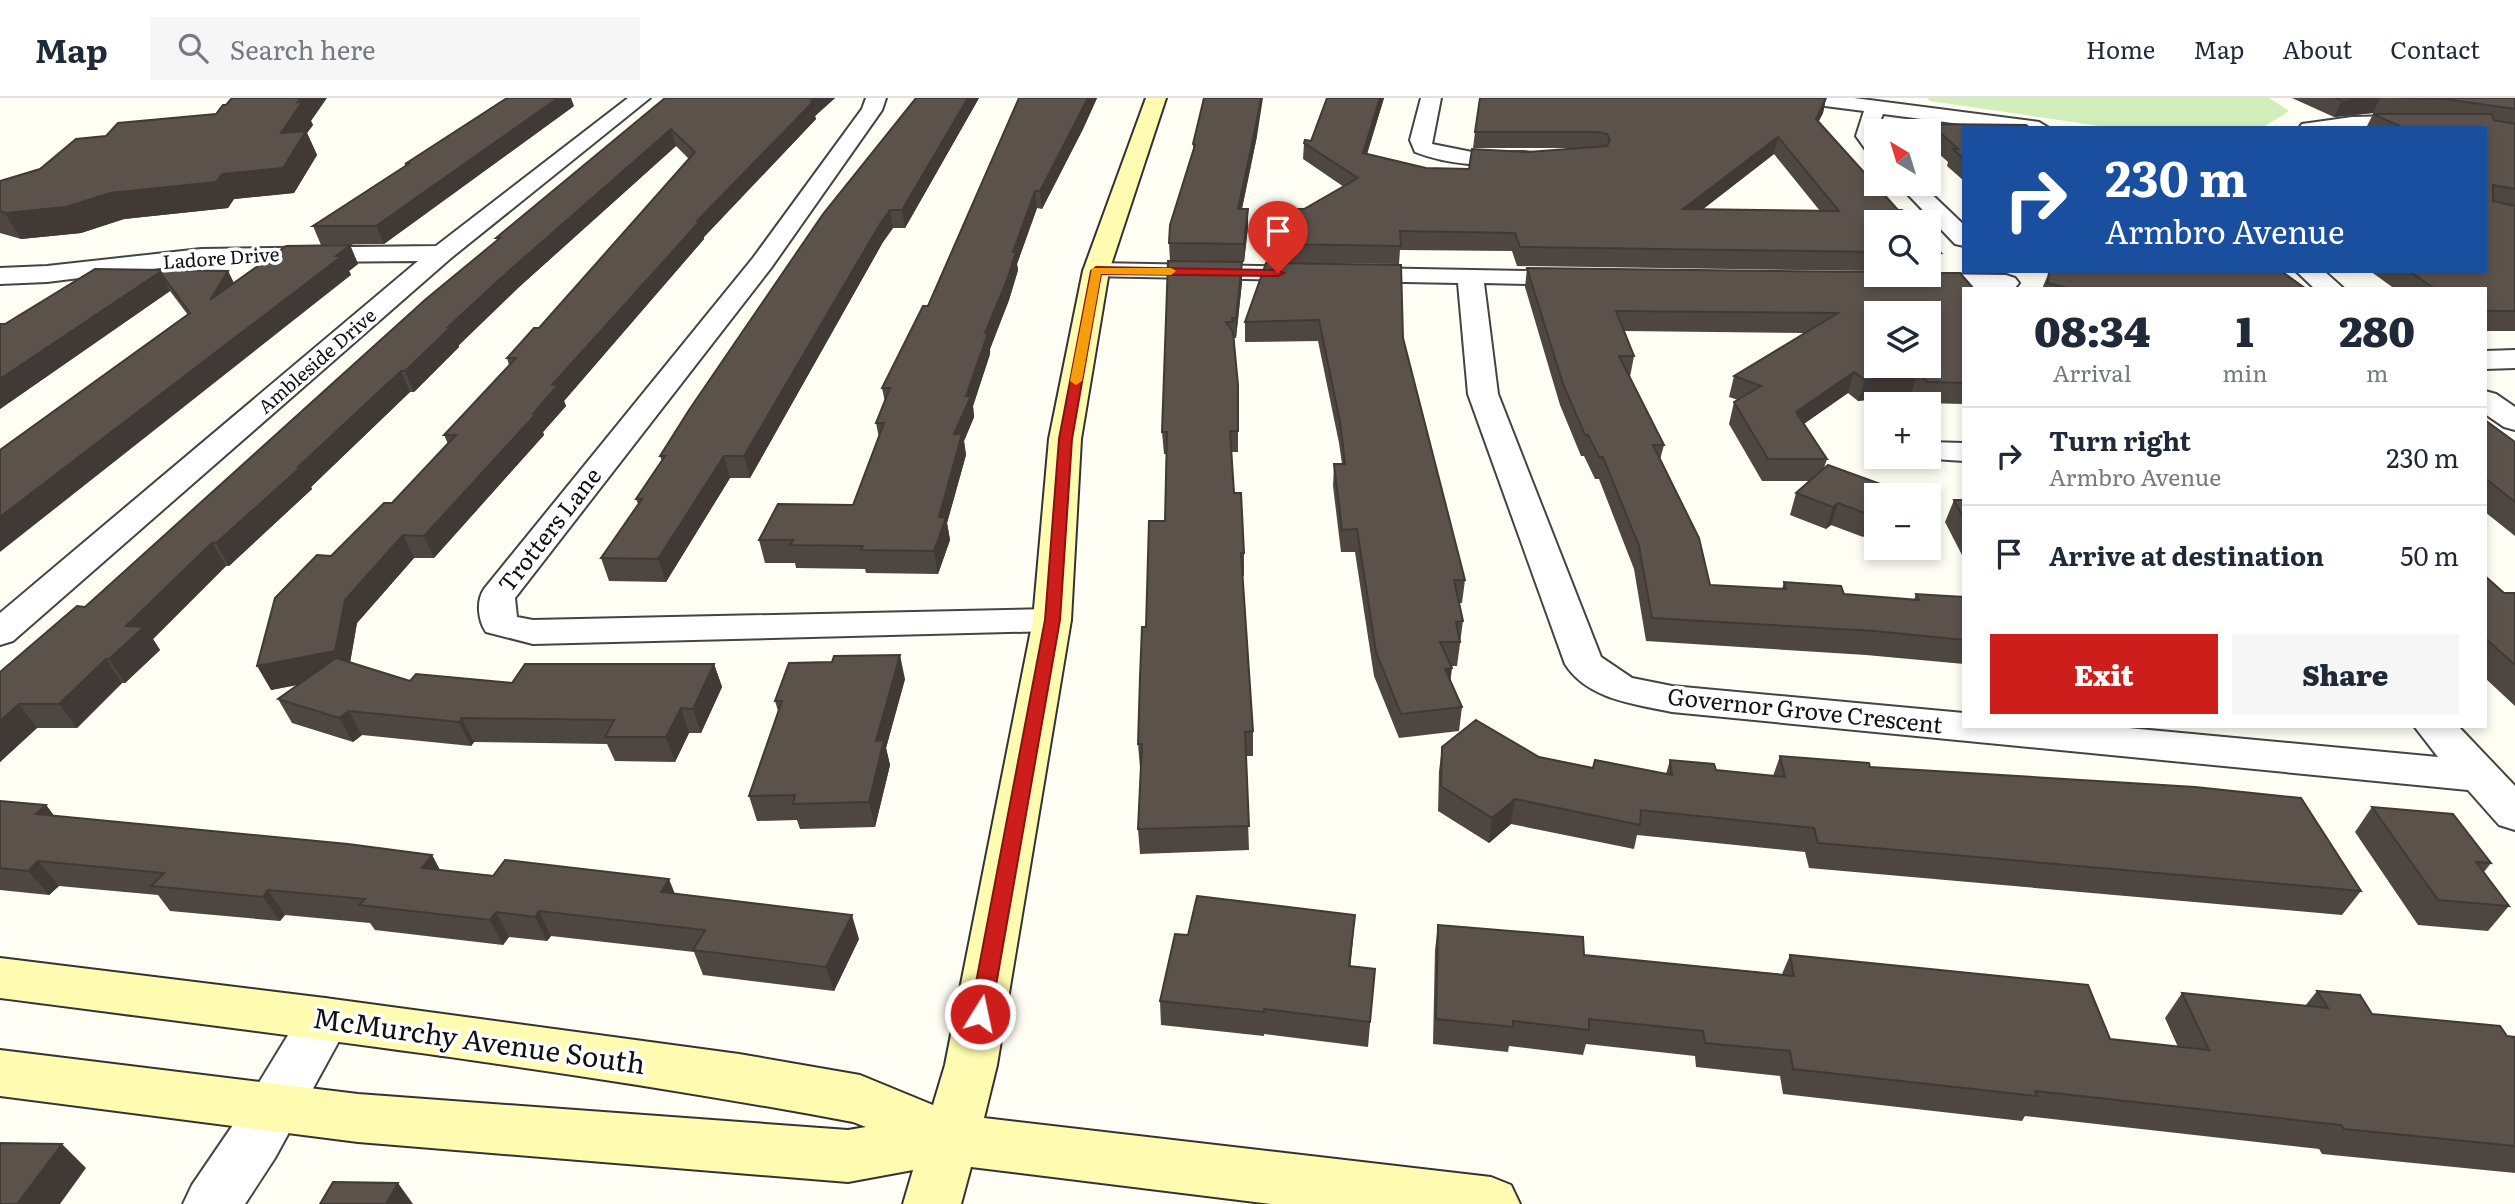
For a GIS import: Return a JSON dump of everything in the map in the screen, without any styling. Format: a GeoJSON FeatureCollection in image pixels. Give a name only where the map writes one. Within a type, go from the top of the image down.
{"type":"FeatureCollection","features":[{"type":"Feature","properties":{"kind":"street","name":"Ambleside Drive"},"geometry":{"type":"LineString","coordinates":[[0,633],[442,253],[640,98]]}},
{"type":"Feature","properties":{"kind":"street","name":"Trotters Lane"},"geometry":{"type":"LineString","coordinates":[[876,98],[872,110],[762,263],[497,597],[499,624],[533,632],[1052,620]]}},
{"type":"Feature","properties":{"kind":"street"},"geometry":{"type":"LineString","coordinates":[[932,1204],[971,1065],[1052,620],[1065,439],[1096,271],[1156,98]]}},
{"type":"Feature","properties":{"kind":"street"},"geometry":{"type":"LineString","coordinates":[[1431,98],[1420,140],[1422,148],[1440,156],[1468,159],[1538,158]]}},
{"type":"Feature","properties":{"kind":"street"},"geometry":{"type":"LineString","coordinates":[[1809,98],[2024,126]]}},
{"type":"Feature","properties":{"kind":"street"},"geometry":{"type":"LineString","coordinates":[[2404,105],[2423,121]]}},
{"type":"Feature","properties":{"kind":"street"},"geometry":{"type":"LineString","coordinates":[[1871,119],[1875,106]]}},
{"type":"Feature","properties":{"kind":"street"},"geometry":{"type":"LineString","coordinates":[[2321,126],[2346,122],[2423,121],[2463,126]]}},
{"type":"Feature","properties":{"kind":"street"},"geometry":{"type":"LineString","coordinates":[[1921,196],[1962,237]]}},
{"type":"Feature","properties":{"kind":"street","name":"Ladore Drive"},"geometry":{"type":"LineString","coordinates":[[0,276],[47,274],[201,256],[442,253]]}},
{"type":"Feature","properties":{"kind":"street"},"geometry":{"type":"LineString","coordinates":[[1096,271],[1598,277]]}},
{"type":"Feature","properties":{"kind":"street"},"geometry":{"type":"LineString","coordinates":[[2311,273],[2329,287]]}},
{"type":"Feature","properties":{"kind":"street"},"geometry":{"type":"LineString","coordinates":[[0,302],[47,274]]}},
{"type":"Feature","properties":{"kind":"street","name":"Governor Grove Crescent"},"geometry":{"type":"LineString","coordinates":[[1470,276],[1483,394],[1584,664],[1619,688],[1672,699],[1962,727]]}},
{"type":"Feature","properties":{"kind":"street"},"geometry":{"type":"LineString","coordinates":[[1941,281],[2004,281]]}},
{"type":"Feature","properties":{"kind":"street"},"geometry":{"type":"LineString","coordinates":[[2487,360],[2515,359]]}},
{"type":"Feature","properties":{"kind":"street"},"geometry":{"type":"LineString","coordinates":[[2487,401],[2515,421]]}},
{"type":"Feature","properties":{"kind":"street"},"geometry":{"type":"LineString","coordinates":[[1941,451],[1962,452]]}},
{"type":"Feature","properties":{"kind":"street","name":"Governor Grove Crescent"},"geometry":{"type":"LineString","coordinates":[[1977,728],[2481,776]]}},
{"type":"Feature","properties":{"kind":"street"},"geometry":{"type":"LineString","coordinates":[[2436,728],[2515,814]]}},
{"type":"Feature","properties":{"kind":"street","name":"McMurchy Avenue South"},"geometry":{"type":"LineString","coordinates":[[0,978],[325,1019],[739,1077],[860,1099],[949,1139]]}},
{"type":"Feature","properties":{"kind":"street"},"geometry":{"type":"LineString","coordinates":[[212,1204],[325,1019]]}},
{"type":"Feature","properties":{"kind":"street","name":"McMurchy Avenue South"},"geometry":{"type":"LineString","coordinates":[[0,1073],[358,1118],[848,1156],[949,1139],[1491,1204]]}},
{"type":"Feature","properties":{"kind":"green space"},"geometry":{"type":"Polygon","coordinates":[[[1927,98],[2269,98],[2289,111],[2265,126],[2099,126],[1930,101],[1927,98]]]}},
{"type":"Feature","properties":{"kind":"building"},"geometry":{"type":"Polygon","coordinates":[[[232,98],[301,98],[298,102],[303,101],[281,133],[306,131],[283,168],[222,174],[216,182],[110,193],[66,207],[5,213],[0,211],[0,181],[40,169],[76,139],[106,136],[118,123],[216,114],[232,98]]]}},
{"type":"Feature","properties":{"kind":"building"},"geometry":{"type":"Polygon","coordinates":[[[507,98],[558,98],[376,226],[313,226],[410,163],[405,164],[507,98]]]}},
{"type":"Feature","properties":{"kind":"building"},"geometry":{"type":"Polygon","coordinates":[[[665,98],[815,98],[697,221],[700,221],[552,385],[558,385],[533,414],[536,414],[424,536],[403,535],[345,600],[335,651],[257,666],[275,598],[317,555],[331,556],[384,503],[392,503],[456,435],[444,435],[516,358],[507,358],[534,328],[539,328],[695,152],[671,129],[511,269],[405,371],[401,371],[298,467],[301,467],[216,543],[212,543],[126,626],[144,627],[59,704],[19,704],[0,721],[0,672],[77,606],[85,607],[426,299],[665,98]]]}},
{"type":"Feature","properties":{"kind":"building"},"geometry":{"type":"Polygon","coordinates":[[[916,98],[968,98],[902,210],[890,210],[880,224],[744,456],[724,456],[658,559],[601,558],[642,499],[636,499],[665,456],[660,456],[689,410],[823,214],[916,98]]]}},
{"type":"Feature","properties":{"kind":"building"},"geometry":{"type":"Polygon","coordinates":[[[1019,98],[1088,98],[1040,191],[1035,191],[1013,252],[1016,252],[1007,280],[985,333],[988,333],[966,396],[971,396],[954,434],[962,434],[939,517],[946,518],[934,551],[861,550],[863,546],[790,545],[793,540],[759,540],[778,504],[853,505],[884,423],[876,423],[890,388],[882,388],[923,306],[928,306],[1019,98]]]}},
{"type":"Feature","properties":{"kind":"building"},"geometry":{"type":"Polygon","coordinates":[[[1204,98],[1261,98],[1238,209],[1248,209],[1244,244],[1169,243],[1170,225],[1195,145],[1193,144],[1204,98]]]}},
{"type":"Feature","properties":{"kind":"building"},"geometry":{"type":"Polygon","coordinates":[[[1327,98],[1380,98],[1363,153],[1426,168],[1469,169],[1472,149],[1528,152],[1607,146],[1610,139],[1607,134],[1597,132],[1475,132],[1480,98],[1826,98],[1816,119],[1864,172],[1864,196],[1885,196],[1898,210],[1864,210],[1864,252],[1520,247],[1515,233],[1400,231],[1401,246],[1273,244],[1286,209],[1304,209],[1358,178],[1304,143],[1305,140],[1311,141],[1327,98]],[[1778,137],[1683,209],[1839,211],[1778,137]]]}},
{"type":"Feature","properties":{"kind":"building"},"geometry":{"type":"Polygon","coordinates":[[[2335,98],[2375,98],[2342,101],[2335,98]]]}},
{"type":"Feature","properties":{"kind":"building"},"geometry":{"type":"Polygon","coordinates":[[[2399,98],[2515,98],[2515,109],[2445,99],[2399,98]]]}},
{"type":"Feature","properties":{"kind":"building"},"geometry":{"type":"Polygon","coordinates":[[[2373,114],[2491,114],[2494,120],[2515,124],[2515,189],[2493,185],[2493,201],[2515,206],[2515,311],[2487,311],[2487,287],[2432,287],[2412,273],[2487,273],[2487,126],[2400,126],[2373,114]]]}},
{"type":"Feature","properties":{"kind":"building"},"geometry":{"type":"Polygon","coordinates":[[[1941,124],[2027,126],[1962,126],[1962,157],[1953,149],[1958,149],[1941,133],[1941,124]]]}},
{"type":"Feature","properties":{"kind":"building"},"geometry":{"type":"Polygon","coordinates":[[[350,245],[336,256],[342,256],[0,517],[0,450],[190,313],[160,272],[0,379],[0,324],[5,324],[95,269],[228,271],[210,300],[286,246],[350,245]]]}},
{"type":"Feature","properties":{"kind":"building"},"geometry":{"type":"Polygon","coordinates":[[[1168,261],[1242,262],[1236,318],[1232,318],[1233,322],[1226,322],[1233,332],[1238,385],[1238,431],[1230,431],[1234,493],[1241,493],[1244,553],[1241,553],[1253,731],[1245,732],[1249,826],[1138,829],[1142,744],[1138,744],[1140,677],[1142,627],[1146,627],[1149,521],[1165,521],[1167,432],[1162,432],[1168,261]]]}},
{"type":"Feature","properties":{"kind":"building"},"geometry":{"type":"Polygon","coordinates":[[[1266,263],[1401,265],[1403,338],[1465,580],[1454,580],[1463,621],[1456,622],[1460,642],[1440,642],[1452,668],[1445,669],[1462,707],[1401,714],[1376,652],[1357,529],[1342,530],[1334,464],[1345,464],[1340,422],[1319,320],[1245,322],[1266,263]]]}},
{"type":"Feature","properties":{"kind":"building"},"geometry":{"type":"Polygon","coordinates":[[[1527,268],[1864,272],[1864,287],[1941,287],[1941,273],[1960,273],[1972,287],[1962,287],[1962,383],[1928,382],[1924,378],[1941,378],[1941,301],[1864,301],[1864,378],[1880,378],[1865,380],[1854,372],[1796,412],[1827,459],[1768,459],[1734,402],[1761,386],[1734,376],[1838,313],[1616,311],[1634,356],[1619,356],[1664,445],[1653,445],[1699,538],[1710,585],[1786,589],[1784,582],[1841,586],[1844,594],[1919,600],[1916,594],[1962,597],[1962,640],[1874,631],[1652,618],[1639,546],[1603,457],[1599,457],[1588,435],[1585,435],[1563,384],[1527,268]]]}},
{"type":"Feature","properties":{"kind":"building"},"geometry":{"type":"Polygon","coordinates":[[[2049,273],[2284,273],[2303,287],[2063,287],[2048,283],[2049,273]]]}},
{"type":"Feature","properties":{"kind":"building"},"geometry":{"type":"Polygon","coordinates":[[[2487,421],[2515,442],[2515,502],[2487,480],[2487,421]]]}},
{"type":"Feature","properties":{"kind":"building"},"geometry":{"type":"Polygon","coordinates":[[[1828,465],[1878,483],[1864,483],[1864,513],[1838,503],[1833,507],[1796,493],[1828,465]]]}},
{"type":"Feature","properties":{"kind":"building"},"geometry":{"type":"Polygon","coordinates":[[[1954,500],[1962,500],[1962,515],[1954,500]]]}},
{"type":"Feature","properties":{"kind":"building"},"geometry":{"type":"Polygon","coordinates":[[[2487,578],[2504,593],[2515,593],[2515,665],[2487,640],[2487,578]]]}},
{"type":"Feature","properties":{"kind":"building"},"geometry":{"type":"Polygon","coordinates":[[[900,655],[876,741],[884,740],[869,802],[793,804],[795,795],[749,796],[782,701],[775,701],[789,663],[832,662],[834,656],[900,655]]]}},
{"type":"Feature","properties":{"kind":"building"},"geometry":{"type":"Polygon","coordinates":[[[336,658],[410,681],[416,674],[512,683],[525,664],[714,664],[693,709],[681,708],[666,737],[605,737],[614,720],[462,718],[459,722],[349,711],[339,718],[278,699],[336,658]]]}},
{"type":"Feature","properties":{"kind":"building"},"geometry":{"type":"Polygon","coordinates":[[[1476,720],[1539,757],[1593,768],[1595,760],[1672,775],[1670,760],[1714,764],[1716,770],[1785,777],[1780,756],[1869,763],[1870,767],[2195,787],[2301,798],[2361,891],[1818,843],[1814,828],[1641,810],[1640,825],[1515,799],[1492,818],[1441,786],[1442,747],[1476,720]]]}},
{"type":"Feature","properties":{"kind":"building"},"geometry":{"type":"Polygon","coordinates":[[[0,801],[46,805],[36,814],[348,844],[432,855],[422,868],[493,876],[505,860],[669,879],[661,892],[852,915],[826,967],[693,950],[705,930],[539,911],[535,917],[496,912],[490,920],[359,905],[365,899],[268,890],[263,897],[151,886],[164,873],[38,861],[28,871],[0,868],[0,801]]]}},
{"type":"Feature","properties":{"kind":"building"},"geometry":{"type":"Polygon","coordinates":[[[2372,807],[2453,814],[2491,863],[2476,862],[2509,906],[2438,900],[2372,807]]]}},
{"type":"Feature","properties":{"kind":"building"},"geometry":{"type":"Polygon","coordinates":[[[1197,896],[1355,915],[1349,966],[1375,969],[1370,1022],[1264,1009],[1264,1012],[1160,1001],[1175,934],[1188,935],[1197,896]]]}},
{"type":"Feature","properties":{"kind":"building"},"geometry":{"type":"Polygon","coordinates":[[[1438,925],[1583,937],[1584,955],[1794,976],[1790,955],[2088,985],[2110,1039],[2209,1050],[2182,993],[2328,1008],[2317,991],[2360,995],[2372,1014],[2500,1026],[2507,1036],[2515,1037],[2515,1146],[2344,1129],[2341,1125],[2035,1091],[2037,1096],[1793,1069],[1790,1051],[1705,1043],[1703,1031],[1589,1019],[1589,1030],[1513,1021],[1513,1027],[1436,1019],[1438,925]]]}},
{"type":"Feature","properties":{"kind":"building"},"geometry":{"type":"Polygon","coordinates":[[[0,1143],[62,1144],[17,1204],[0,1204],[0,1143]]]}},
{"type":"Feature","properties":{"kind":"building"},"geometry":{"type":"Polygon","coordinates":[[[333,1182],[398,1183],[386,1204],[320,1204],[333,1182]]]}},
{"type":"Feature","properties":{"kind":"slow traffic"},"geometry":{"type":"LineString","coordinates":[[1076,381],[1096,271],[1171,271]]}},
{"type":"Feature","properties":{"kind":"route"},"geometry":{"type":"LineString","coordinates":[[980,1014],[1052,620],[1065,439],[1096,271],[1278,273]]}}]}
